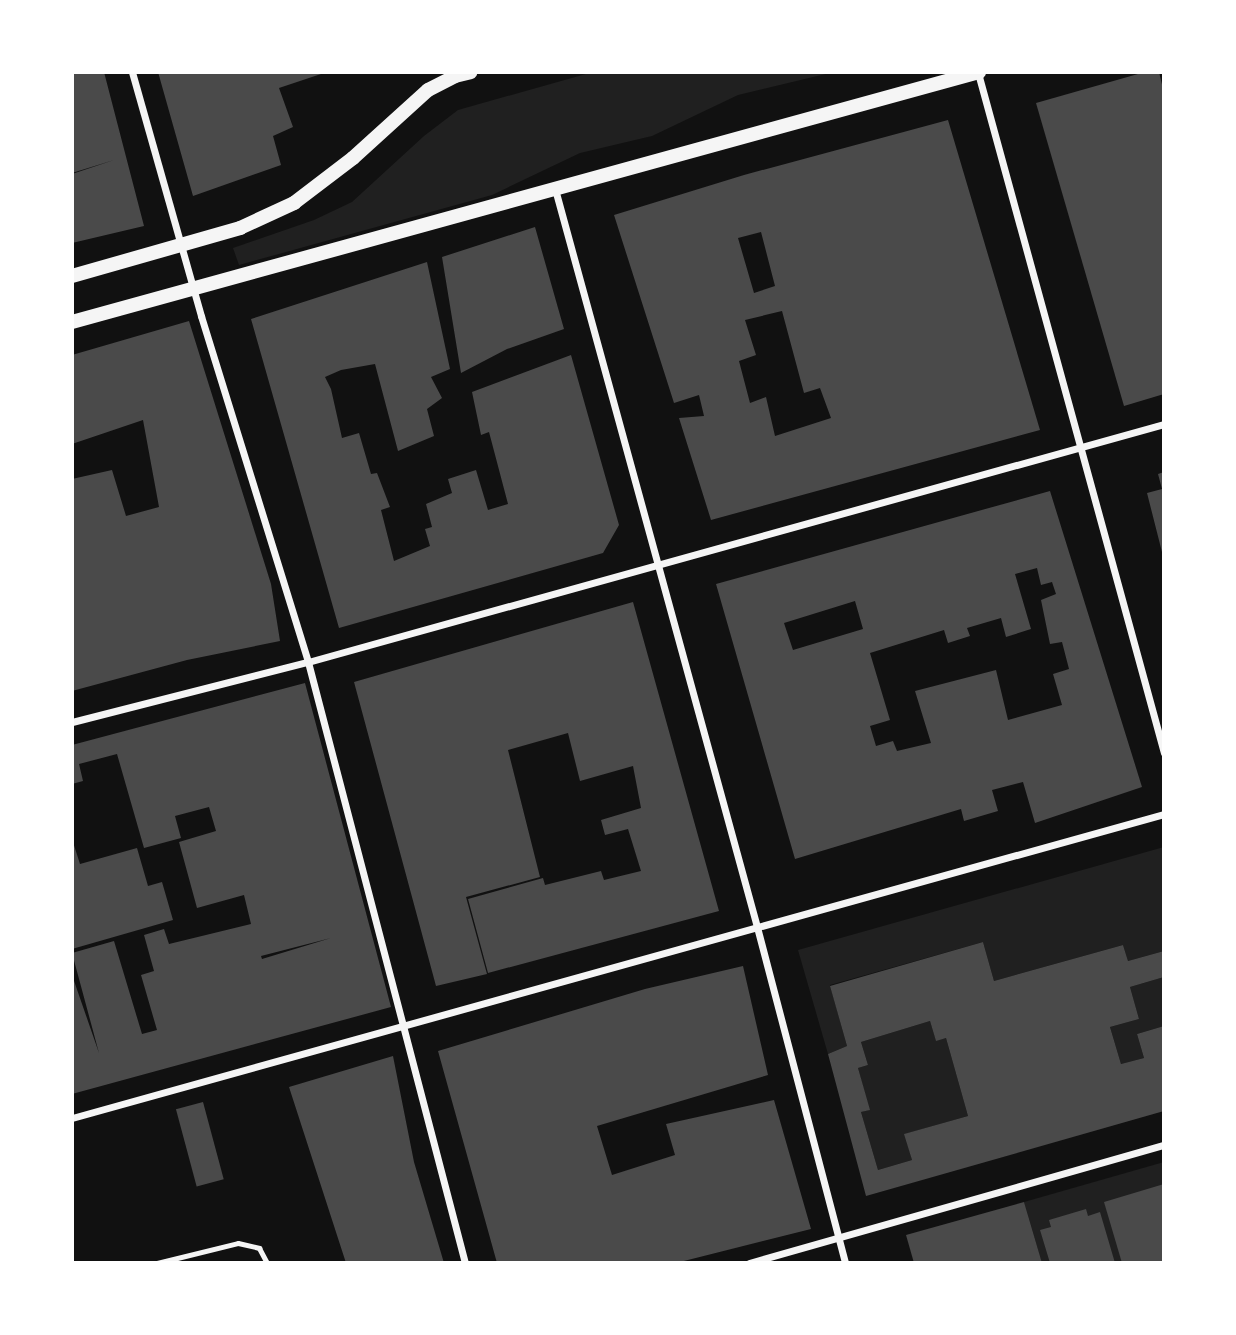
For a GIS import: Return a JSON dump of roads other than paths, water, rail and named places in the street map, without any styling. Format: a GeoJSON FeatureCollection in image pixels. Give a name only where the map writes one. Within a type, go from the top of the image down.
{"type":"FeatureCollection","features":[{"type":"Feature","properties":{"kind":"main road"},"geometry":{"type":"LineString","coordinates":[[72,276],[240,228],[294,203],[345,165],[428,90],[455,76],[471,72]]}},
{"type":"Feature","properties":{"kind":"main road"},"geometry":{"type":"LineString","coordinates":[[72,322],[978,72]]}},
{"type":"Feature","properties":{"kind":"street"},"geometry":{"type":"LineString","coordinates":[[132,72],[194,290],[308,662],[405,1024],[465,1263]]}},
{"type":"Feature","properties":{"kind":"street"},"geometry":{"type":"LineString","coordinates":[[978,72],[1164,753]]}},
{"type":"Feature","properties":{"kind":"street"},"geometry":{"type":"LineString","coordinates":[[555,189],[757,927],[845,1263]]}},
{"type":"Feature","properties":{"kind":"street"},"geometry":{"type":"LineString","coordinates":[[72,722],[308,662],[1164,424]]}},
{"type":"Feature","properties":{"kind":"street"},"geometry":{"type":"LineString","coordinates":[[72,1118],[1164,814]]}},
{"type":"Feature","properties":{"kind":"street"},"geometry":{"type":"LineString","coordinates":[[749,1263],[1164,1145]]}},
{"type":"Feature","properties":{"kind":"lane"},"geometry":{"type":"LineString","coordinates":[[157,1263],[238,1243],[259,1248],[267,1263]]}}]}
